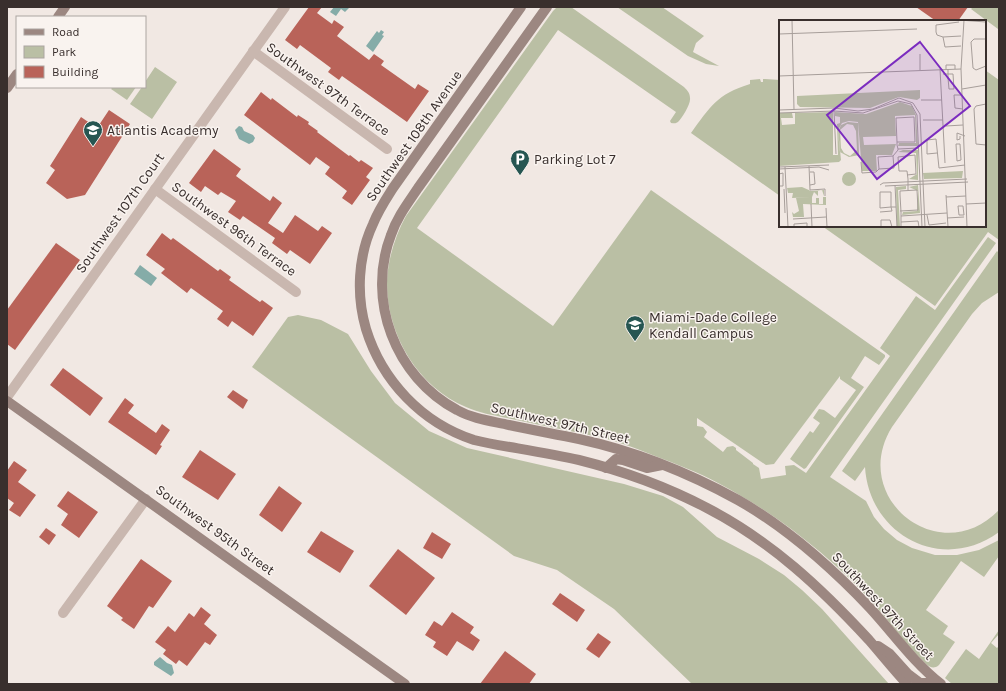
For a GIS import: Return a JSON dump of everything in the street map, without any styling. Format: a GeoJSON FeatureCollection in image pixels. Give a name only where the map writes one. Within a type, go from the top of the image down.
{"type":"FeatureCollection","features":[{"type":"Feature","properties":{"kind":"street"},"geometry":{"type":"LineString","coordinates":[[59,16],[65,7]]}},
{"type":"Feature","properties":{"kind":"street","name":"Southwest 107th Court"},"geometry":{"type":"LineString","coordinates":[[7,397],[285,7]]}},
{"type":"Feature","properties":{"kind":"street","name":"Southwest 108th Avenue"},"geometry":{"type":"LineString","coordinates":[[522,7],[393,188],[376,217],[370,229],[363,254],[360,286],[363,318],[373,347],[388,375],[407,399],[433,420],[449,430],[474,440],[575,459],[606,468]]}},
{"type":"Feature","properties":{"kind":"street","name":"Southwest 97th Street"},"geometry":{"type":"LineString","coordinates":[[548,7],[398,218],[390,237],[384,258],[382,285],[385,313],[394,342],[408,368],[431,391],[458,411],[481,419],[622,450],[662,465],[739,501],[757,512],[810,551],[856,594],[915,661],[938,681]]}},
{"type":"Feature","properties":{"kind":"street","name":"Southwest 97th Terrace"},"geometry":{"type":"LineString","coordinates":[[253,51],[387,149]]}},
{"type":"Feature","properties":{"kind":"street"},"geometry":{"type":"LineString","coordinates":[[7,88],[16,75]]}},
{"type":"Feature","properties":{"kind":"street","name":"Southwest 96th Terrace"},"geometry":{"type":"LineString","coordinates":[[155,189],[296,292]]}},
{"type":"Feature","properties":{"kind":"street","name":"Southwest 95th Street"},"geometry":{"type":"LineString","coordinates":[[7,401],[405,684]]}},
{"type":"Feature","properties":{"kind":"street"},"geometry":{"type":"LineString","coordinates":[[662,465],[647,468],[616,459],[606,468],[659,486],[697,503],[761,541],[778,553],[814,583],[871,642],[894,671],[907,684]]}},
{"type":"Feature","properties":{"kind":"street"},"geometry":{"type":"LineString","coordinates":[[63,613],[146,499]]}},
{"type":"Feature","properties":{"kind":"street"},"geometry":{"type":"LineString","coordinates":[[871,642],[890,654],[908,674],[920,683],[927,684],[938,681]]}},
{"type":"Feature","properties":{"kind":"green space"},"geometry":{"type":"Polygon","coordinates":[[[557,7],[571,7],[684,87],[689,93],[690,101],[684,114],[678,122],[671,123],[670,121],[676,112],[558,30],[417,228],[553,326],[651,190],[885,355],[879,365],[865,356],[851,378],[864,387],[804,469],[790,459],[810,431],[813,433],[820,423],[813,418],[819,409],[824,410],[835,418],[856,390],[840,379],[840,376],[774,464],[766,465],[697,418],[697,426],[703,427],[707,432],[704,437],[723,452],[727,447],[733,446],[736,448],[736,450],[759,468],[761,479],[786,475],[785,466],[794,465],[806,473],[890,356],[880,348],[916,296],[935,310],[988,237],[996,243],[830,477],[866,501],[874,517],[884,529],[897,540],[912,548],[935,555],[957,555],[979,550],[999,540],[999,556],[984,577],[961,561],[926,610],[948,626],[943,634],[955,642],[936,667],[930,667],[924,662],[855,584],[819,551],[780,521],[739,495],[695,472],[639,449],[598,437],[491,415],[466,407],[449,398],[433,386],[408,356],[399,339],[392,320],[388,301],[387,281],[389,264],[399,232],[406,216],[557,7]]]}},
{"type":"Feature","properties":{"kind":"green space"},"geometry":{"type":"Polygon","coordinates":[[[617,7],[662,7],[704,36],[696,43],[693,52],[719,66],[706,64],[688,56],[617,7]]]}},
{"type":"Feature","properties":{"kind":"green space"},"geometry":{"type":"Polygon","coordinates":[[[973,7],[999,7],[998,29],[986,20],[971,9],[973,7]]]}},
{"type":"Feature","properties":{"kind":"green space"},"geometry":{"type":"Polygon","coordinates":[[[155,67],[177,82],[152,119],[130,104],[141,88],[146,88],[146,80],[155,67]]]}},
{"type":"Feature","properties":{"kind":"green space"},"geometry":{"type":"Polygon","coordinates":[[[986,71],[999,80],[999,240],[988,232],[935,306],[823,227],[986,227],[986,71]]]}},
{"type":"Feature","properties":{"kind":"green space"},"geometry":{"type":"Polygon","coordinates":[[[760,79],[761,82],[763,82],[763,79],[779,80],[779,195],[691,133],[715,102],[730,92],[750,84],[750,80],[760,79]]]}},
{"type":"Feature","properties":{"kind":"green space"},"geometry":{"type":"Polygon","coordinates":[[[112,88],[135,88],[127,100],[111,89],[112,88]]]}},
{"type":"Feature","properties":{"kind":"green space"},"geometry":{"type":"Polygon","coordinates":[[[997,251],[999,253],[999,292],[982,303],[972,314],[892,427],[882,453],[882,478],[891,501],[907,518],[928,529],[951,533],[976,527],[999,510],[999,532],[977,544],[955,549],[933,548],[912,541],[894,529],[880,512],[870,491],[865,467],[855,481],[842,471],[997,251]]]}},
{"type":"Feature","properties":{"kind":"green space"},"geometry":{"type":"Polygon","coordinates":[[[298,315],[321,320],[348,334],[371,371],[395,403],[429,431],[467,448],[624,484],[663,496],[683,507],[717,537],[759,559],[784,575],[802,590],[822,609],[889,684],[692,684],[614,609],[557,570],[514,556],[252,367],[288,317],[298,315]]]}},
{"type":"Feature","properties":{"kind":"green space"},"geometry":{"type":"Polygon","coordinates":[[[999,630],[999,634],[991,643],[997,648],[999,646],[999,684],[952,684],[945,678],[966,649],[979,659],[999,630]]]}},
{"type":"Feature","properties":{"kind":"water"},"geometry":{"type":"Polygon","coordinates":[[[334,7],[349,8],[345,12],[341,9],[336,16],[330,12],[334,7]]]}},
{"type":"Feature","properties":{"kind":"water"},"geometry":{"type":"Polygon","coordinates":[[[381,30],[384,32],[382,35],[384,36],[373,52],[366,46],[377,31],[379,33],[381,30]]]}},
{"type":"Feature","properties":{"kind":"water"},"geometry":{"type":"Polygon","coordinates":[[[239,126],[242,127],[244,131],[253,135],[255,138],[253,142],[249,144],[239,139],[235,130],[239,126]]]}},
{"type":"Feature","properties":{"kind":"water"},"geometry":{"type":"Polygon","coordinates":[[[140,265],[157,278],[151,286],[134,274],[140,265]]]}},
{"type":"Feature","properties":{"kind":"water"},"geometry":{"type":"Polygon","coordinates":[[[160,657],[172,665],[174,673],[171,676],[154,665],[154,662],[160,657]]]}},
{"type":"Feature","properties":{"kind":"building"},"geometry":{"type":"Polygon","coordinates":[[[309,7],[322,7],[317,13],[332,24],[334,20],[344,27],[337,36],[369,60],[374,54],[384,61],[381,65],[415,89],[418,84],[429,91],[407,122],[342,76],[339,80],[328,72],[331,68],[300,45],[297,49],[285,40],[309,7]]]}},
{"type":"Feature","properties":{"kind":"building"},"geometry":{"type":"Polygon","coordinates":[[[916,7],[968,7],[959,20],[935,20],[916,7]]]}},
{"type":"Feature","properties":{"kind":"building"},"geometry":{"type":"Polygon","coordinates":[[[261,92],[271,100],[272,98],[297,117],[298,115],[309,122],[308,124],[318,131],[317,132],[349,156],[350,155],[359,162],[361,160],[373,168],[366,177],[370,180],[352,205],[342,198],[347,191],[325,174],[330,167],[316,157],[310,165],[244,115],[261,92]]]}},
{"type":"Feature","properties":{"kind":"building"},"geometry":{"type":"Polygon","coordinates":[[[109,110],[130,124],[85,195],[67,199],[46,183],[55,170],[50,166],[81,117],[97,128],[109,110]]]}},
{"type":"Feature","properties":{"kind":"building"},"geometry":{"type":"Polygon","coordinates":[[[214,149],[241,169],[236,176],[270,201],[273,196],[282,203],[268,223],[283,233],[295,215],[318,231],[322,226],[332,233],[310,264],[290,250],[287,254],[272,243],[275,238],[243,216],[240,220],[228,212],[236,201],[221,192],[218,195],[205,186],[201,192],[189,183],[214,149]]]}},
{"type":"Feature","properties":{"kind":"building"},"geometry":{"type":"Polygon","coordinates":[[[162,233],[171,240],[173,238],[218,271],[220,269],[231,277],[229,280],[260,302],[262,300],[273,308],[253,336],[232,321],[228,327],[217,319],[223,311],[191,288],[187,293],[161,273],[165,269],[146,255],[162,233]]]}},
{"type":"Feature","properties":{"kind":"building"},"geometry":{"type":"Polygon","coordinates":[[[56,243],[80,260],[15,350],[7,344],[7,310],[56,243]]]}},
{"type":"Feature","properties":{"kind":"building"},"geometry":{"type":"Polygon","coordinates":[[[63,368],[103,398],[90,416],[50,385],[63,368]]]}},
{"type":"Feature","properties":{"kind":"building"},"geometry":{"type":"Polygon","coordinates":[[[233,390],[248,400],[243,409],[227,397],[233,390]]]}},
{"type":"Feature","properties":{"kind":"building"},"geometry":{"type":"Polygon","coordinates":[[[125,398],[134,405],[128,413],[156,433],[162,424],[170,430],[160,445],[162,446],[156,455],[108,422],[125,398]]]}},
{"type":"Feature","properties":{"kind":"building"},"geometry":{"type":"Polygon","coordinates":[[[200,450],[236,474],[218,500],[182,477],[200,450]]]}},
{"type":"Feature","properties":{"kind":"building"},"geometry":{"type":"Polygon","coordinates":[[[14,461],[27,470],[18,482],[36,495],[20,517],[9,510],[14,503],[7,498],[7,471],[14,461]]]}},
{"type":"Feature","properties":{"kind":"building"},"geometry":{"type":"Polygon","coordinates":[[[279,486],[302,503],[282,532],[259,515],[279,486]]]}},
{"type":"Feature","properties":{"kind":"building"},"geometry":{"type":"Polygon","coordinates":[[[68,491],[98,512],[79,538],[61,525],[68,514],[57,506],[68,491]]]}},
{"type":"Feature","properties":{"kind":"building"},"geometry":{"type":"Polygon","coordinates":[[[46,528],[56,535],[49,545],[39,537],[46,528]]]}},
{"type":"Feature","properties":{"kind":"building"},"geometry":{"type":"Polygon","coordinates":[[[321,531],[354,551],[340,573],[307,552],[321,531]]]}},
{"type":"Feature","properties":{"kind":"building"},"geometry":{"type":"Polygon","coordinates":[[[432,532],[451,544],[442,559],[423,548],[432,532]]]}},
{"type":"Feature","properties":{"kind":"building"},"geometry":{"type":"Polygon","coordinates":[[[398,549],[435,578],[406,615],[369,586],[398,549]]]}},
{"type":"Feature","properties":{"kind":"building"},"geometry":{"type":"Polygon","coordinates":[[[141,559],[172,581],[153,608],[149,606],[134,629],[121,620],[123,618],[107,606],[141,559]]]}},
{"type":"Feature","properties":{"kind":"building"},"geometry":{"type":"Polygon","coordinates":[[[560,593],[585,610],[577,622],[552,604],[560,593]]]}},
{"type":"Feature","properties":{"kind":"building"},"geometry":{"type":"Polygon","coordinates":[[[201,607],[211,615],[204,624],[217,635],[210,645],[205,642],[187,666],[179,660],[176,664],[163,654],[166,650],[155,642],[168,626],[175,632],[189,613],[194,617],[201,607]]]}},
{"type":"Feature","properties":{"kind":"building"},"geometry":{"type":"Polygon","coordinates":[[[452,612],[474,627],[470,633],[480,640],[473,651],[457,641],[447,656],[433,647],[436,642],[425,635],[434,621],[442,626],[452,612]]]}},
{"type":"Feature","properties":{"kind":"building"},"geometry":{"type":"Polygon","coordinates":[[[598,633],[611,642],[599,658],[586,649],[598,633]]]}},
{"type":"Feature","properties":{"kind":"building"},"geometry":{"type":"Polygon","coordinates":[[[505,651],[536,674],[529,684],[480,684],[505,651]]]}},
{"type":"Feature","properties":{"kind":"place","name":"Atlantis Academy"},"geometry":{"type":"Point","coordinates":[93,147]}},
{"type":"Feature","properties":{"kind":"place","name":"Parking Lot 7"},"geometry":{"type":"Point","coordinates":[520,176]}},
{"type":"Feature","properties":{"kind":"place","name":"Miami-Dade College Kendall Campus"},"geometry":{"type":"Point","coordinates":[635,342]}}]}
